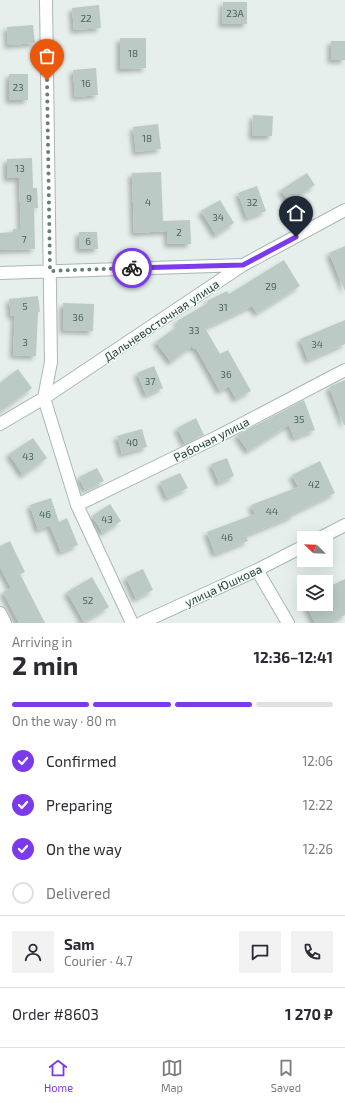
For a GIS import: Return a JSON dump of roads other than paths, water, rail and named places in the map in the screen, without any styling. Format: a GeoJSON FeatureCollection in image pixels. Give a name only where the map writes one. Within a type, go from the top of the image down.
{"type":"FeatureCollection","features":[{"type":"Feature","properties":{"kind":"street"},"geometry":{"type":"LineString","coordinates":[[46,0],[51,362],[44,398],[77,505],[132,623]]}},
{"type":"Feature","properties":{"kind":"street","name":"Дальневосточная улица"},"geometry":{"type":"LineString","coordinates":[[0,424],[44,398],[243,265],[345,210]]}},
{"type":"Feature","properties":{"kind":"street"},"geometry":{"type":"LineString","coordinates":[[0,273],[243,265]]}},
{"type":"Feature","properties":{"kind":"street","name":"Рабочая улица"},"geometry":{"type":"LineString","coordinates":[[77,505],[219,436],[345,370]]}},
{"type":"Feature","properties":{"kind":"street"},"geometry":{"type":"LineString","coordinates":[[333,531],[345,525]]}},
{"type":"Feature","properties":{"kind":"street","name":"улица Юшкова"},"geometry":{"type":"LineString","coordinates":[[141,623],[257,570],[297,550]]}},
{"type":"Feature","properties":{"kind":"street"},"geometry":{"type":"LineString","coordinates":[[257,570],[288,623]]}},
{"type":"Feature","properties":{"kind":"street"},"geometry":{"type":"LineString","coordinates":[[0,613],[5,623]]}}]}
